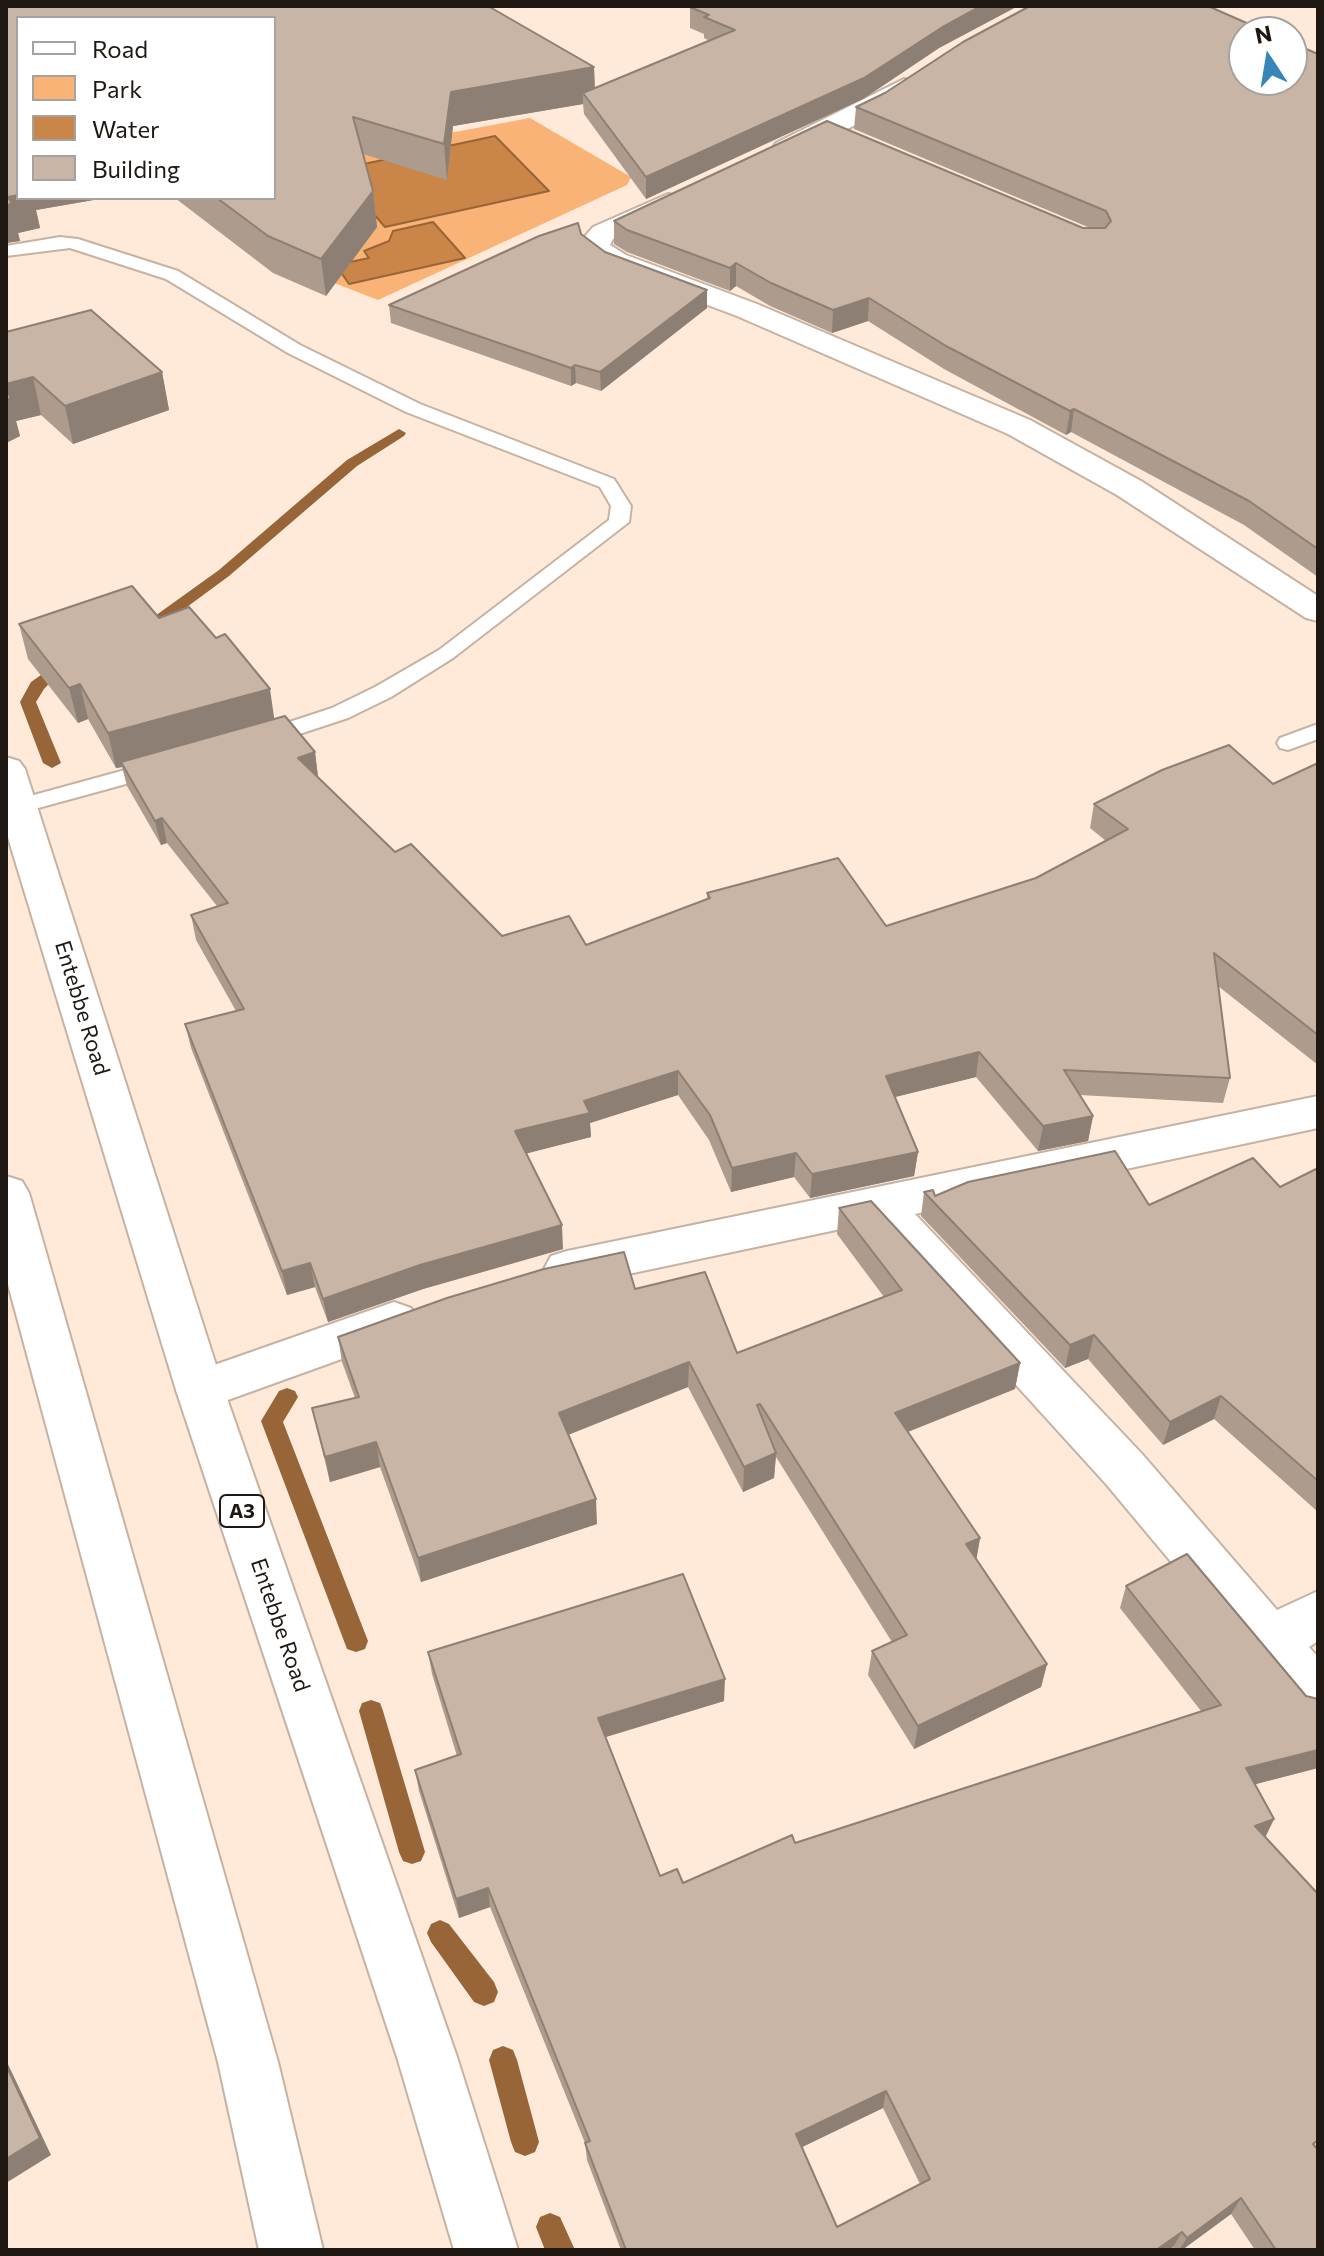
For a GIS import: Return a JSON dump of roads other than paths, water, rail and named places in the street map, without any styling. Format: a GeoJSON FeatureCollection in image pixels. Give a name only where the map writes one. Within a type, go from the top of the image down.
{"type":"FeatureCollection","features":[{"type":"Feature","properties":{"kind":"street"},"geometry":{"type":"LineString","coordinates":[[756,161],[873,107],[925,73]]}},
{"type":"Feature","properties":{"kind":"street"},"geometry":{"type":"LineString","coordinates":[[827,130],[856,142]]}},
{"type":"Feature","properties":{"kind":"street"},"geometry":{"type":"LineString","coordinates":[[686,194],[603,233],[595,241],[597,249],[616,261],[747,310],[1019,427],[1129,488],[1318,611]]}},
{"type":"Feature","properties":{"kind":"street","name":"Entebbe Road"},"geometry":{"type":"LineString","coordinates":[[13,787],[200,1390],[427,2057],[486,2250]]}},
{"type":"Feature","properties":{"kind":"street"},"geometry":{"type":"LineString","coordinates":[[530,1278],[1318,1112]]}},
{"type":"Feature","properties":{"kind":"street"},"geometry":{"type":"LineString","coordinates":[[6,1193],[248,2062],[291,2250]]}},
{"type":"Feature","properties":{"kind":"street"},"geometry":{"type":"LineString","coordinates":[[879,1205],[1124,1469],[1318,1697]]}},
{"type":"Feature","properties":{"kind":"street"},"geometry":{"type":"LineString","coordinates":[[200,1390],[428,1309]]}},
{"type":"Feature","properties":{"kind":"street"},"geometry":{"type":"LineString","coordinates":[[1270,1641],[1318,1614]]}},
{"type":"Feature","properties":{"kind":"lane"},"geometry":{"type":"LineString","coordinates":[[6,251],[60,242],[72,243],[172,275],[294,349],[413,408],[607,483],[621,506],[619,522],[446,654],[383,692],[340,713],[243,744]]}},
{"type":"Feature","properties":{"kind":"lane"},"geometry":{"type":"LineString","coordinates":[[1288,743],[1318,731]]}},
{"type":"Feature","properties":{"kind":"lane"},"geometry":{"type":"LineString","coordinates":[[13,787],[173,764]]}},
{"type":"Feature","properties":{"kind":"water"},"geometry":{"type":"Polygon","coordinates":[[[495,136],[549,191],[385,227],[336,170],[495,136]]]}},
{"type":"Feature","properties":{"kind":"water"},"geometry":{"type":"Polygon","coordinates":[[[433,222],[465,258],[349,284],[336,265],[369,258],[364,251],[389,241],[393,231],[433,222]]]}},
{"type":"Feature","properties":{"kind":"waterway"},"geometry":{"type":"LineString","coordinates":[[147,629],[224,573],[352,463],[399,433]]}},
{"type":"Feature","properties":{"kind":"waterway"},"geometry":{"type":"LineString","coordinates":[[51,673],[37,686],[28,702],[52,763]]}},
{"type":"Feature","properties":{"kind":"waterway"},"geometry":{"type":"LineString","coordinates":[[287,1397],[272,1421],[356,1641]]}},
{"type":"Feature","properties":{"kind":"waterway"},"geometry":{"type":"LineString","coordinates":[[371,1711],[412,1852]]}},
{"type":"Feature","properties":{"kind":"waterway"},"geometry":{"type":"LineString","coordinates":[[440,1933],[484,1992]]}},
{"type":"Feature","properties":{"kind":"waterway"},"geometry":{"type":"LineString","coordinates":[[503,2060],[525,2142]]}},
{"type":"Feature","properties":{"kind":"waterway"},"geometry":{"type":"LineString","coordinates":[[550,2227],[560,2250]]}}]}
